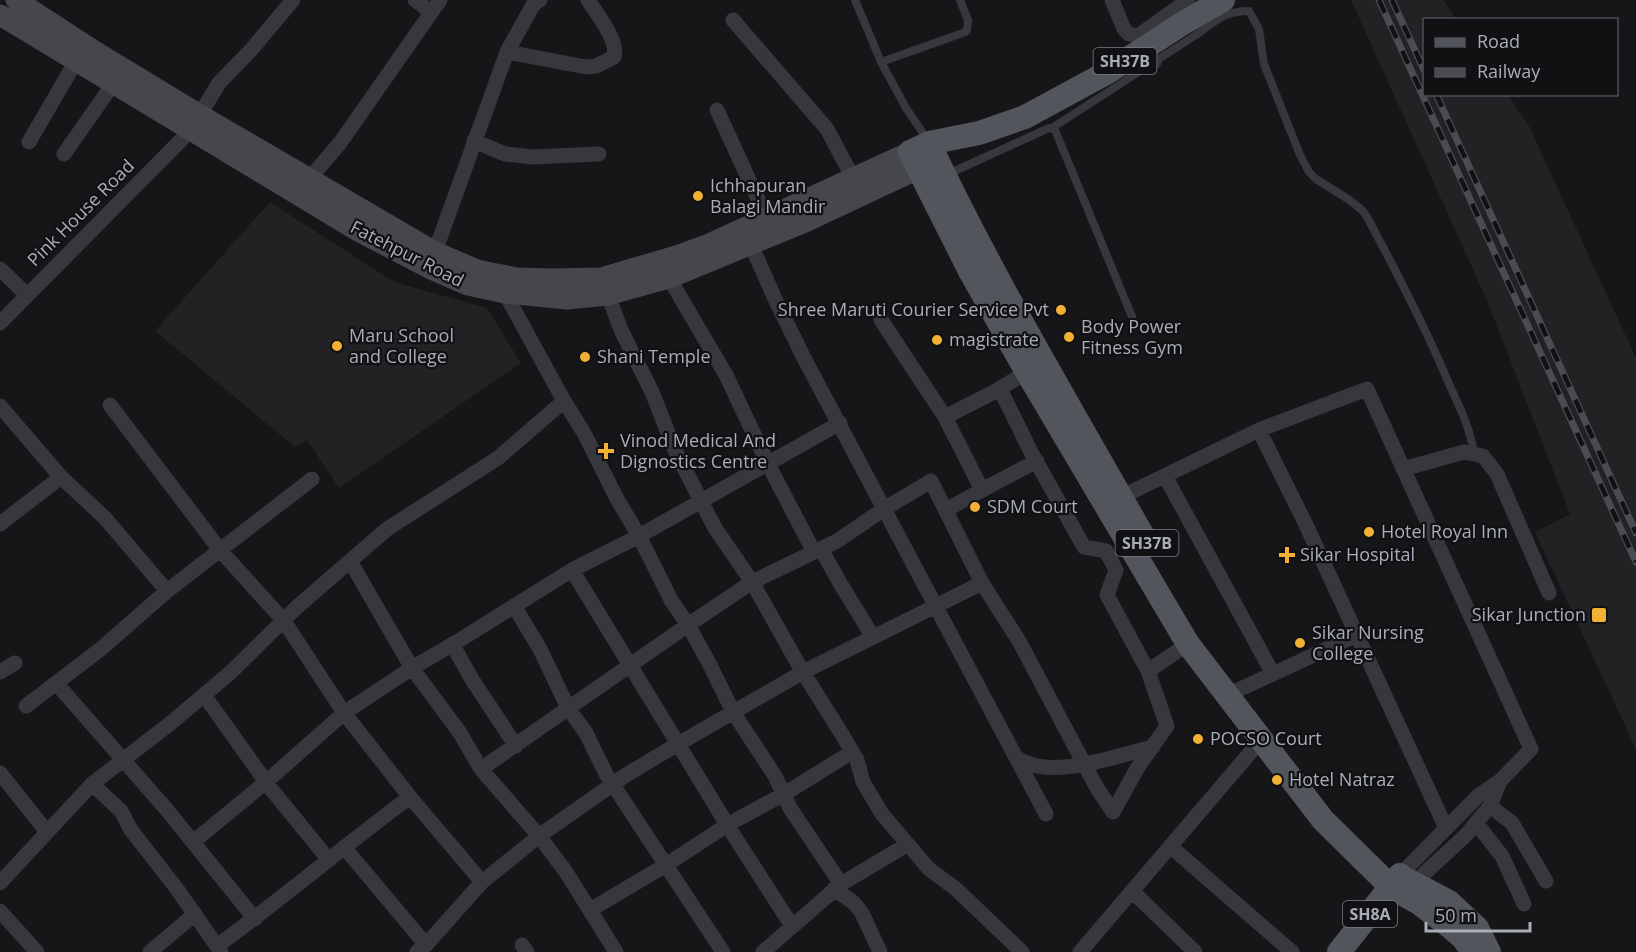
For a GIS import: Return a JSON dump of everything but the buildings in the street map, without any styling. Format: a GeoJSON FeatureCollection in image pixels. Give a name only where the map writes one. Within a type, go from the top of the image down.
{"type":"FeatureCollection","features":[{"type":"Feature","properties":{"kind":"main road","name":"SH37B"},"geometry":{"type":"LineString","coordinates":[[928,160],[979,133],[1025,117],[1108,72],[1223,0]]}},
{"type":"Feature","properties":{"kind":"main road","name":"SH37B"},"geometry":{"type":"LineString","coordinates":[[928,160],[970,271],[1188,644],[1323,820],[1402,885]]}},
{"type":"Feature","properties":{"kind":"main road","name":"SH37B"},"geometry":{"type":"LineString","coordinates":[[928,160],[1214,660],[1343,827],[1402,885]]}},
{"type":"Feature","properties":{"kind":"main road","name":"SH8A"},"geometry":{"type":"LineString","coordinates":[[1339,952],[1402,885]]}},
{"type":"Feature","properties":{"kind":"main road","name":"SH8A"},"geometry":{"type":"LineString","coordinates":[[1359,952],[1402,885]]}},
{"type":"Feature","properties":{"kind":"main road"},"geometry":{"type":"LineString","coordinates":[[1402,885],[1419,903],[1463,938],[1473,952]]}},
{"type":"Feature","properties":{"kind":"main road"},"geometry":{"type":"LineString","coordinates":[[1402,885],[1425,888],[1443,898],[1477,928],[1489,952]]}},
{"type":"Feature","properties":{"kind":"street"},"geometry":{"type":"LineString","coordinates":[[16,0],[96,52],[195,123]]}},
{"type":"Feature","properties":{"kind":"street","name":"Pink House Road"},"geometry":{"type":"LineString","coordinates":[[0,323],[195,123],[219,83],[251,50],[293,0]]}},
{"type":"Feature","properties":{"kind":"street"},"geometry":{"type":"LineString","coordinates":[[303,187],[340,143],[436,6],[415,0]]}},
{"type":"Feature","properties":{"kind":"street"},"geometry":{"type":"LineString","coordinates":[[540,0],[533,5],[507,52],[432,260],[517,278],[602,278],[709,244],[853,178],[928,160]]}},
{"type":"Feature","properties":{"kind":"street"},"geometry":{"type":"LineString","coordinates":[[507,52],[586,67],[596,66],[614,57],[616,51],[614,42],[588,0]]}},
{"type":"Feature","properties":{"kind":"street"},"geometry":{"type":"LineString","coordinates":[[1112,0],[1124,29],[1129,34],[1138,36],[1154,62]]}},
{"type":"Feature","properties":{"kind":"street"},"geometry":{"type":"LineString","coordinates":[[1138,36],[1188,0]]}},
{"type":"Feature","properties":{"kind":"street","name":"Fatehpur Road"},"geometry":{"type":"LineString","coordinates":[[0,15],[113,84],[195,123],[303,187],[358,231],[432,260],[468,285],[505,293],[567,299],[608,295],[669,278],[846,204],[928,160]]}},
{"type":"Feature","properties":{"kind":"street"},"geometry":{"type":"LineString","coordinates":[[733,20],[827,129],[853,178]]}},
{"type":"Feature","properties":{"kind":"street"},"geometry":{"type":"LineString","coordinates":[[28,142],[76,61]]}},
{"type":"Feature","properties":{"kind":"street"},"geometry":{"type":"LineString","coordinates":[[64,154],[113,84]]}},
{"type":"Feature","properties":{"kind":"street"},"geometry":{"type":"LineString","coordinates":[[717,110],[766,217]]}},
{"type":"Feature","properties":{"kind":"street"},"geometry":{"type":"LineString","coordinates":[[474,141],[505,154],[533,157],[599,154]]}},
{"type":"Feature","properties":{"kind":"street"},"geometry":{"type":"LineString","coordinates":[[751,245],[805,360],[1046,814]]}},
{"type":"Feature","properties":{"kind":"street"},"geometry":{"type":"LineString","coordinates":[[0,269],[27,295]]}},
{"type":"Feature","properties":{"kind":"street"},"geometry":{"type":"LineString","coordinates":[[669,278],[726,375],[768,464],[818,551],[873,637]]}},
{"type":"Feature","properties":{"kind":"street"},"geometry":{"type":"LineString","coordinates":[[505,293],[584,433],[617,499],[639,536],[671,600],[710,665],[733,712],[775,776],[790,808],[838,886],[862,913],[880,952]]}},
{"type":"Feature","properties":{"kind":"street"},"geometry":{"type":"LineString","coordinates":[[608,295],[621,330],[652,392],[674,448],[715,528],[752,582],[803,672],[857,760],[863,782],[882,813],[929,869],[956,889],[1022,952]]}},
{"type":"Feature","properties":{"kind":"street"},"geometry":{"type":"LineString","coordinates":[[881,320],[945,417],[982,490]]}},
{"type":"Feature","properties":{"kind":"street"},"geometry":{"type":"LineString","coordinates":[[945,417],[1000,389],[1027,372]]}},
{"type":"Feature","properties":{"kind":"street"},"geometry":{"type":"LineString","coordinates":[[481,769],[752,582],[837,541],[931,481],[982,583],[1019,641],[1097,788],[1113,812],[1138,767],[1167,726],[1148,670],[1107,595],[1116,570],[1106,551],[1084,547],[1000,389]]}},
{"type":"Feature","properties":{"kind":"street"},"geometry":{"type":"LineString","coordinates":[[1121,497],[1259,430],[1367,389],[1531,749],[1500,782],[1478,796],[1446,828],[1402,885]]}},
{"type":"Feature","properties":{"kind":"street"},"geometry":{"type":"LineString","coordinates":[[0,884],[92,784],[172,722],[231,672],[387,529],[498,458],[564,401]]}},
{"type":"Feature","properties":{"kind":"street"},"geometry":{"type":"LineString","coordinates":[[110,405],[220,550],[284,621],[344,713],[482,882]]}},
{"type":"Feature","properties":{"kind":"street"},"geometry":{"type":"LineString","coordinates":[[0,406],[61,477],[105,518],[167,591]]}},
{"type":"Feature","properties":{"kind":"street"},"geometry":{"type":"LineString","coordinates":[[193,842],[344,713],[412,668],[572,570],[639,536],[840,423]]}},
{"type":"Feature","properties":{"kind":"street"},"geometry":{"type":"LineString","coordinates":[[1259,430],[1307,527],[1446,828]]}},
{"type":"Feature","properties":{"kind":"street"},"geometry":{"type":"LineString","coordinates":[[1403,468],[1464,452],[1483,456],[1497,474],[1549,593]]}},
{"type":"Feature","properties":{"kind":"street"},"geometry":{"type":"LineString","coordinates":[[946,510],[1037,461]]}},
{"type":"Feature","properties":{"kind":"street"},"geometry":{"type":"LineString","coordinates":[[1165,476],[1273,674]]}},
{"type":"Feature","properties":{"kind":"street"},"geometry":{"type":"LineString","coordinates":[[0,524],[61,477]]}},
{"type":"Feature","properties":{"kind":"street"},"geometry":{"type":"LineString","coordinates":[[26,705],[102,648],[167,591],[312,479]]}},
{"type":"Feature","properties":{"kind":"street"},"geometry":{"type":"LineString","coordinates":[[350,561],[412,668],[460,733],[481,769],[539,836],[566,872],[616,952]]}},
{"type":"Feature","properties":{"kind":"street"},"geometry":{"type":"LineString","coordinates":[[572,570],[727,825],[792,926]]}},
{"type":"Feature","properties":{"kind":"street"},"geometry":{"type":"LineString","coordinates":[[344,847],[422,948],[482,882],[539,836],[612,785],[803,672],[982,583]]}},
{"type":"Feature","properties":{"kind":"street"},"geometry":{"type":"LineString","coordinates":[[514,606],[540,649],[568,708],[586,733],[612,785],[723,952]]}},
{"type":"Feature","properties":{"kind":"street"},"geometry":{"type":"LineString","coordinates":[[1236,691],[1357,635]]}},
{"type":"Feature","properties":{"kind":"street"},"geometry":{"type":"LineString","coordinates":[[452,644],[473,681],[516,746]]}},
{"type":"Feature","properties":{"kind":"street"},"geometry":{"type":"LineString","coordinates":[[1148,670],[1188,644]]}},
{"type":"Feature","properties":{"kind":"street"},"geometry":{"type":"LineString","coordinates":[[0,672],[15,663]]}},
{"type":"Feature","properties":{"kind":"street"},"geometry":{"type":"LineString","coordinates":[[56,683],[167,810],[255,919]]}},
{"type":"Feature","properties":{"kind":"street"},"geometry":{"type":"LineString","coordinates":[[204,695],[266,782],[329,860]]}},
{"type":"Feature","properties":{"kind":"street"},"geometry":{"type":"LineString","coordinates":[[1080,952],[1261,740]]}},
{"type":"Feature","properties":{"kind":"street"},"geometry":{"type":"LineString","coordinates":[[1017,758],[1025,764],[1046,768],[1084,764],[1153,747]]}},
{"type":"Feature","properties":{"kind":"street"},"geometry":{"type":"LineString","coordinates":[[590,910],[666,865],[727,825],[852,753]]}},
{"type":"Feature","properties":{"kind":"street"},"geometry":{"type":"LineString","coordinates":[[0,773],[47,832]]}},
{"type":"Feature","properties":{"kind":"street"},"geometry":{"type":"LineString","coordinates":[[1402,885],[1467,834],[1490,806],[1500,782]]}},
{"type":"Feature","properties":{"kind":"street"},"geometry":{"type":"LineString","coordinates":[[92,784],[121,811],[131,830],[177,889],[219,949],[410,796]]}},
{"type":"Feature","properties":{"kind":"street"},"geometry":{"type":"LineString","coordinates":[[1490,806],[1512,822],[1546,881]]}},
{"type":"Feature","properties":{"kind":"street"},"geometry":{"type":"LineString","coordinates":[[1476,824],[1502,856],[1524,904]]}},
{"type":"Feature","properties":{"kind":"street"},"geometry":{"type":"LineString","coordinates":[[763,952],[838,886],[908,844]]}},
{"type":"Feature","properties":{"kind":"street"},"geometry":{"type":"LineString","coordinates":[[1170,846],[1292,952]]}},
{"type":"Feature","properties":{"kind":"street"},"geometry":{"type":"LineString","coordinates":[[1132,891],[1196,952]]}},
{"type":"Feature","properties":{"kind":"street"},"geometry":{"type":"LineString","coordinates":[[0,911],[37,952]]}},
{"type":"Feature","properties":{"kind":"street"},"geometry":{"type":"LineString","coordinates":[[150,952],[195,914]]}},
{"type":"Feature","properties":{"kind":"lane"},"geometry":{"type":"LineString","coordinates":[[855,0],[881,62],[906,108],[928,160],[1052,128],[1199,33],[1221,16],[1237,11],[1249,11],[1259,29],[1264,64],[1300,155],[1309,172],[1316,179],[1348,199],[1367,216],[1437,355],[1466,422],[1474,454]]}},
{"type":"Feature","properties":{"kind":"lane"},"geometry":{"type":"LineString","coordinates":[[881,62],[967,31],[968,20],[960,0]]}},
{"type":"Feature","properties":{"kind":"lane"},"geometry":{"type":"LineString","coordinates":[[1052,128],[1057,133],[1133,319]]}},
{"type":"Feature","properties":{"kind":"shaded area"},"geometry":{"type":"Polygon","coordinates":[[[1351,0],[1443,0],[1455,18],[1423,18],[1423,96],[1509,96],[1529,126],[1636,358],[1636,749],[1535,532],[1570,514],[1486,298],[1351,0]]]}},
{"type":"Feature","properties":{"kind":"shaded area"},"geometry":{"type":"Polygon","coordinates":[[[270,202],[394,282],[487,308],[521,363],[339,488],[307,440],[295,447],[155,331],[270,202]]]}},
{"type":"Feature","properties":{"kind":"railway"},"geometry":{"type":"LineString","coordinates":[[1379,0],[1636,562]]}},
{"type":"Feature","properties":{"kind":"railway"},"geometry":{"type":"LineString","coordinates":[[1392,0],[1423,68]]}},
{"type":"Feature","properties":{"kind":"railway"},"geometry":{"type":"LineString","coordinates":[[1437,96],[1636,533]]}},
{"type":"Feature","properties":{"kind":"place","name":"Ichhapuran Balagi Mandir"},"geometry":{"type":"Point","coordinates":[698,196]}},
{"type":"Feature","properties":{"kind":"place","name":"Shree Maruti Courier Service Pvt"},"geometry":{"type":"Point","coordinates":[1061,310]}},
{"type":"Feature","properties":{"kind":"place","name":"Body Power Fitness Gym"},"geometry":{"type":"Point","coordinates":[1069,337]}},
{"type":"Feature","properties":{"kind":"place","name":"magistrate"},"geometry":{"type":"Point","coordinates":[937,340]}},
{"type":"Feature","properties":{"kind":"place","name":"Maru School and College"},"geometry":{"type":"Point","coordinates":[337,346]}},
{"type":"Feature","properties":{"kind":"place","name":"Shani Temple"},"geometry":{"type":"Point","coordinates":[585,357]}},
{"type":"Feature","properties":{"kind":"place","name":"Vinod Medical And Dignostics Centre"},"geometry":{"type":"Point","coordinates":[606,451]}},
{"type":"Feature","properties":{"kind":"place","name":"SDM Court"},"geometry":{"type":"Point","coordinates":[975,507]}},
{"type":"Feature","properties":{"kind":"place","name":"Hotel Royal Inn"},"geometry":{"type":"Point","coordinates":[1369,532]}},
{"type":"Feature","properties":{"kind":"place","name":"Sikar Hospital"},"geometry":{"type":"Point","coordinates":[1287,555]}},
{"type":"Feature","properties":{"kind":"place","name":"Sikar Junction"},"geometry":{"type":"Point","coordinates":[1599,615]}},
{"type":"Feature","properties":{"kind":"place","name":"Sikar Nursing College"},"geometry":{"type":"Point","coordinates":[1300,643]}},
{"type":"Feature","properties":{"kind":"place","name":"POCSO Court"},"geometry":{"type":"Point","coordinates":[1198,739]}},
{"type":"Feature","properties":{"kind":"place","name":"Hotel Natraz"},"geometry":{"type":"Point","coordinates":[1277,780]}}]}
